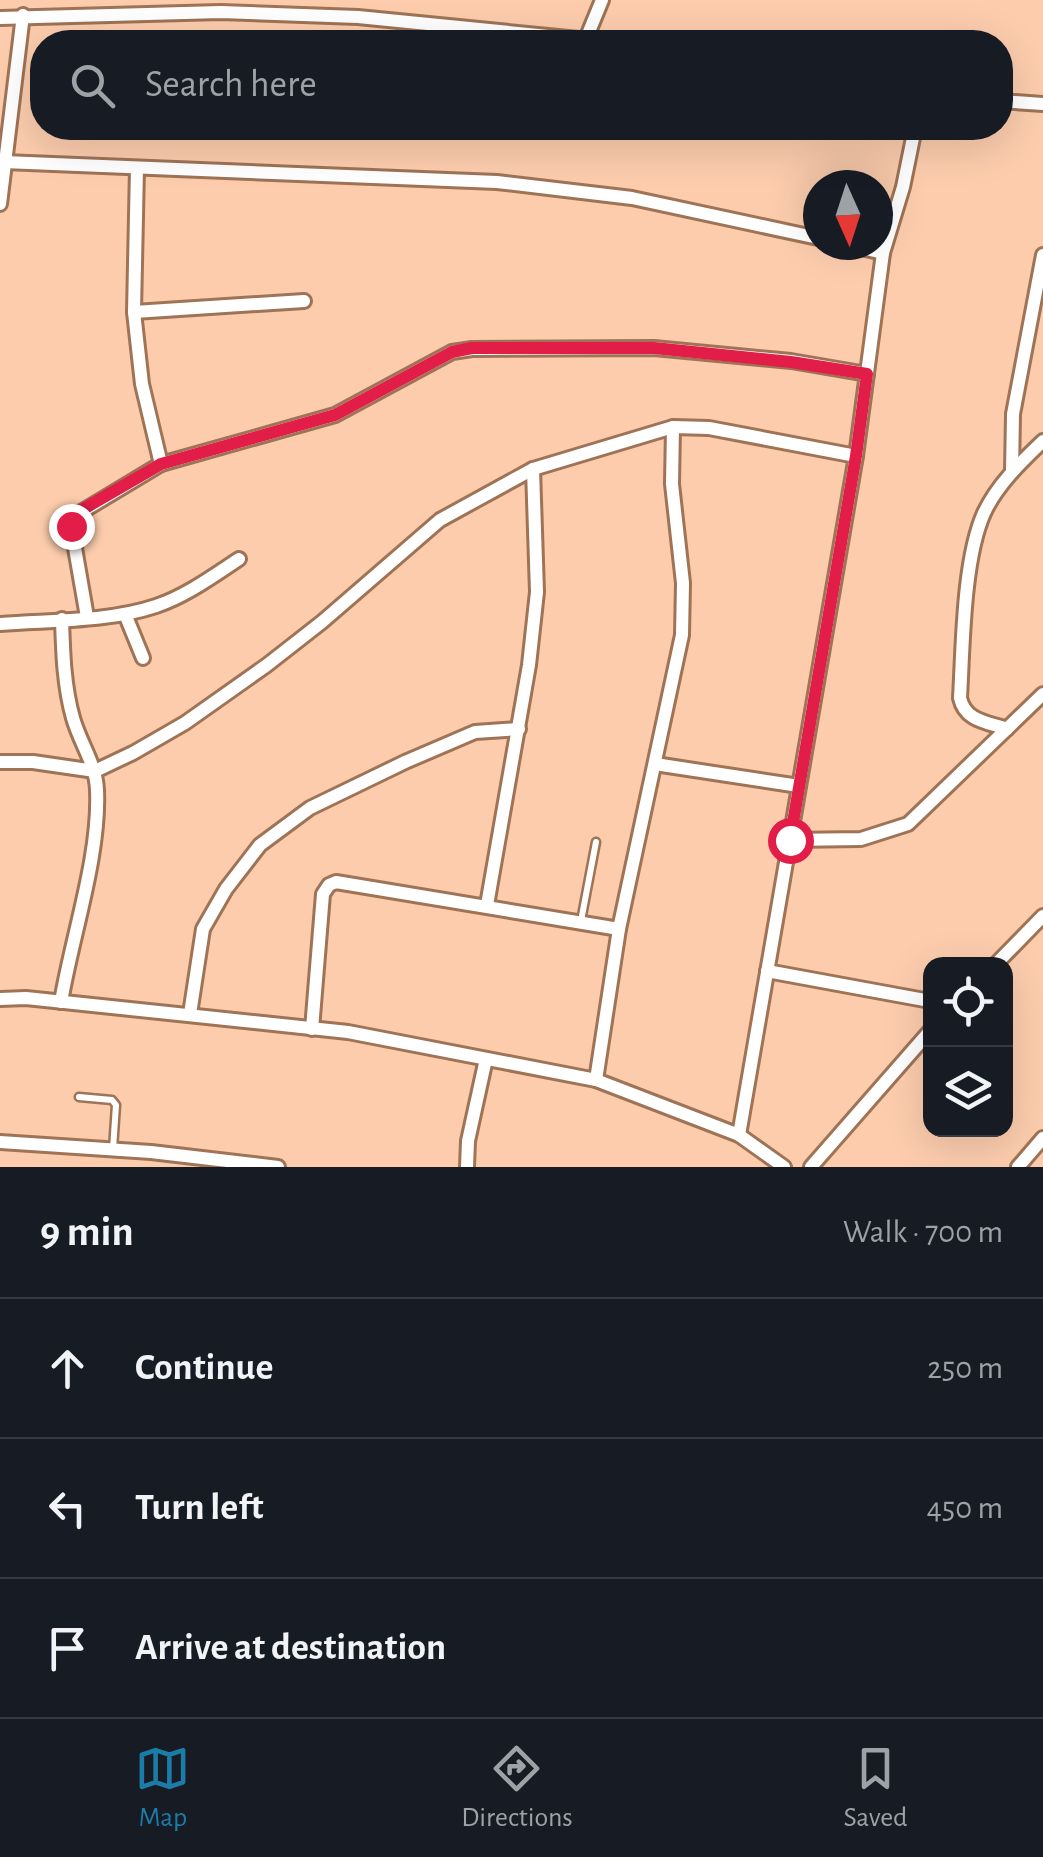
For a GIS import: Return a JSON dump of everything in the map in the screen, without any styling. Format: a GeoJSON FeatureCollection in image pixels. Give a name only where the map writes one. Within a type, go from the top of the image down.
{"type":"FeatureCollection","features":[{"type":"Feature","properties":{"kind":"street"},"geometry":{"type":"LineString","coordinates":[[358,17],[360,0]]}},
{"type":"Feature","properties":{"kind":"street"},"geometry":{"type":"LineString","coordinates":[[589,30],[602,0]]}},
{"type":"Feature","properties":{"kind":"street"},"geometry":{"type":"LineString","coordinates":[[0,18],[222,6],[499,30]]}},
{"type":"Feature","properties":{"kind":"street"},"geometry":{"type":"LineString","coordinates":[[0,204],[23,14]]}},
{"type":"Feature","properties":{"kind":"street"},"geometry":{"type":"LineString","coordinates":[[1013,103],[1043,104]]}},
{"type":"Feature","properties":{"kind":"street"},"geometry":{"type":"LineString","coordinates":[[893,218],[912,140]]}},
{"type":"Feature","properties":{"kind":"street"},"geometry":{"type":"LineString","coordinates":[[4,162],[496,182],[632,198],[803,235]]}},
{"type":"Feature","properties":{"kind":"street"},"geometry":{"type":"LineString","coordinates":[[137,168],[134,312],[142,384],[161,464]]}},
{"type":"Feature","properties":{"kind":"street"},"geometry":{"type":"LineString","coordinates":[[1012,472],[1012,414],[1043,255]]}},
{"type":"Feature","properties":{"kind":"street"},"geometry":{"type":"LineString","coordinates":[[739,1134],[856,456],[882,260]]}},
{"type":"Feature","properties":{"kind":"street"},"geometry":{"type":"LineString","coordinates":[[134,312],[304,301]]}},
{"type":"Feature","properties":{"kind":"street"},"geometry":{"type":"LineString","coordinates":[[87,617],[71,526],[73,518],[161,464],[335,415],[452,352],[472,348],[654,348],[867,374]]}},
{"type":"Feature","properties":{"kind":"street"},"geometry":{"type":"LineString","coordinates":[[0,762],[33,762],[95,771],[185,723],[322,622],[440,520],[533,469],[673,427],[709,428],[856,456]]}},
{"type":"Feature","properties":{"kind":"street"},"geometry":{"type":"LineString","coordinates":[[596,1080],[620,928],[682,635],[683,583],[672,484],[673,427]]}},
{"type":"Feature","properties":{"kind":"street"},"geometry":{"type":"LineString","coordinates":[[1008,729],[972,718],[963,710],[960,698],[964,630],[984,513],[1012,472],[1043,441]]}},
{"type":"Feature","properties":{"kind":"street"},"geometry":{"type":"LineString","coordinates":[[487,906],[519,729],[536,592],[533,469]]}},
{"type":"Feature","properties":{"kind":"street"},"geometry":{"type":"LineString","coordinates":[[0,624],[125,614],[189,591],[239,559]]}},
{"type":"Feature","properties":{"kind":"street"},"geometry":{"type":"LineString","coordinates":[[125,614],[144,658]]}},
{"type":"Feature","properties":{"kind":"street"},"geometry":{"type":"LineString","coordinates":[[61,1002],[94,840],[98,788],[74,721],[64,674],[62,620]]}},
{"type":"Feature","properties":{"kind":"street"},"geometry":{"type":"LineString","coordinates":[[790,840],[861,838],[908,824],[1043,694]]}},
{"type":"Feature","properties":{"kind":"street"},"geometry":{"type":"LineString","coordinates":[[190,1014],[203,929],[226,889],[260,845],[310,808],[406,762],[475,732],[519,729]]}},
{"type":"Feature","properties":{"kind":"street"},"geometry":{"type":"LineString","coordinates":[[656,764],[799,786]]}},
{"type":"Feature","properties":{"kind":"street"},"geometry":{"type":"LineString","coordinates":[[312,1028],[324,894],[329,884],[336,882],[620,928]]}},
{"type":"Feature","properties":{"kind":"street"},"geometry":{"type":"LineString","coordinates":[[1003,957],[1043,916]]}},
{"type":"Feature","properties":{"kind":"street"},"geometry":{"type":"LineString","coordinates":[[767,971],[923,999]]}},
{"type":"Feature","properties":{"kind":"street"},"geometry":{"type":"LineString","coordinates":[[0,999],[312,1028],[596,1080],[739,1134],[784,1167]]}},
{"type":"Feature","properties":{"kind":"street"},"geometry":{"type":"LineString","coordinates":[[811,1167],[923,1038]]}},
{"type":"Feature","properties":{"kind":"street"},"geometry":{"type":"LineString","coordinates":[[468,1167],[468,1141],[486,1059]]}},
{"type":"Feature","properties":{"kind":"street"},"geometry":{"type":"LineString","coordinates":[[1018,1167],[1043,1138]]}},
{"type":"Feature","properties":{"kind":"street"},"geometry":{"type":"LineString","coordinates":[[0,1142],[113,1150],[177,1161],[278,1167]]}},
{"type":"Feature","properties":{"kind":"lane"},"geometry":{"type":"LineString","coordinates":[[580,922],[596,842]]}},
{"type":"Feature","properties":{"kind":"lane"},"geometry":{"type":"LineString","coordinates":[[79,1098],[104,1098],[116,1105],[113,1150]]}},
{"type":"Feature","properties":{"kind":"route"},"geometry":{"type":"LineString","coordinates":[[71,526],[78,512],[161,464],[335,415],[452,352],[472,348],[654,348],[867,374],[790,840]]}}]}
